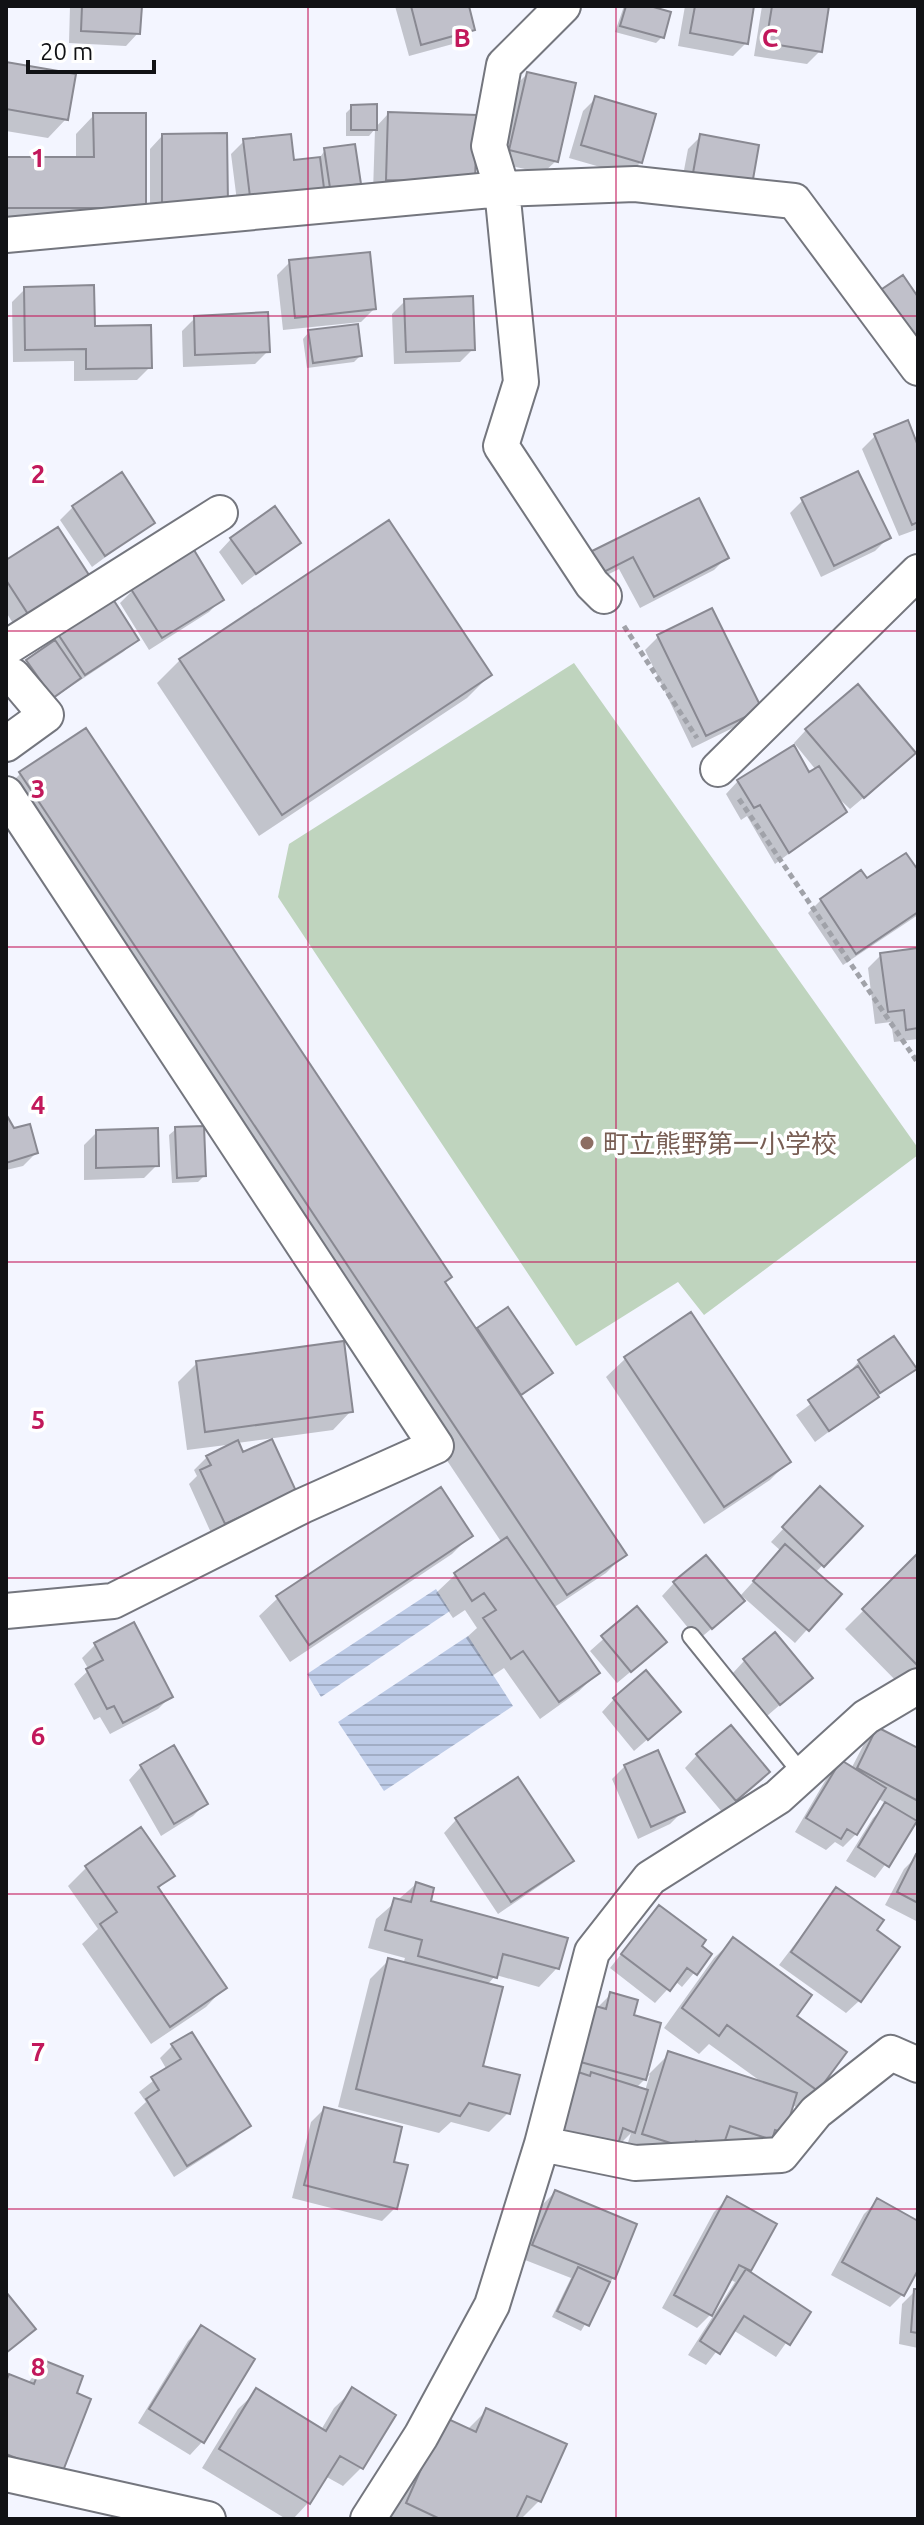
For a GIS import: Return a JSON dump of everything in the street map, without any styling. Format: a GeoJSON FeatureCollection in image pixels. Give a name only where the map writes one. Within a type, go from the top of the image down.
{"type":"FeatureCollection","features":[{"type":"Feature","properties":{"kind":"street"},"geometry":{"type":"LineString","coordinates":[[563,6],[504,65],[489,146],[502,189],[521,382],[501,446],[592,584],[604,596]]}},
{"type":"Feature","properties":{"kind":"street"},"geometry":{"type":"LineString","coordinates":[[6,235],[502,189],[635,184],[794,201],[918,368]]}},
{"type":"Feature","properties":{"kind":"street"},"geometry":{"type":"LineString","coordinates":[[6,744],[46,715],[8,664],[220,513]]}},
{"type":"Feature","properties":{"kind":"street"},"geometry":{"type":"LineString","coordinates":[[718,769],[918,572]]}},
{"type":"Feature","properties":{"kind":"street"},"geometry":{"type":"LineString","coordinates":[[6,794],[436,1446],[302,1506],[113,1601],[6,1611]]}},
{"type":"Feature","properties":{"kind":"street"},"geometry":{"type":"LineString","coordinates":[[368,2519],[421,2436],[492,2305],[542,2144],[592,1952],[650,1878],[778,1797],[866,1717],[918,1686]]}},
{"type":"Feature","properties":{"kind":"street"},"geometry":{"type":"LineString","coordinates":[[542,2144],[635,2163],[781,2155],[816,2112],[891,2053],[918,2065]]}},
{"type":"Feature","properties":{"kind":"street"},"geometry":{"type":"LineString","coordinates":[[6,2474],[208,2519]]}},
{"type":"Feature","properties":{"kind":"lane"},"geometry":{"type":"LineString","coordinates":[[691,1636],[803,1775]]}},
{"type":"Feature","properties":{"kind":"path"},"geometry":{"type":"LineString","coordinates":[[604,596],[918,1063]]}},
{"type":"Feature","properties":{"kind":"green space"},"geometry":{"type":"Polygon","coordinates":[[[574,663],[918,1148],[918,1155],[704,1315],[678,1282],[576,1346],[278,897],[289,844],[574,663]]]}},
{"type":"Feature","properties":{"kind":"water"},"geometry":{"type":"Polygon","coordinates":[[[436,1589],[450,1611],[321,1697],[307,1674],[436,1589]]]}},
{"type":"Feature","properties":{"kind":"water"},"geometry":{"type":"Polygon","coordinates":[[[468,1636],[513,1706],[384,1791],[338,1722],[468,1636]]]}},
{"type":"Feature","properties":{"kind":"building"},"geometry":{"type":"Polygon","coordinates":[[[82,6],[142,6],[140,34],[81,31],[82,6]]]}},
{"type":"Feature","properties":{"kind":"building"},"geometry":{"type":"Polygon","coordinates":[[[411,6],[469,6],[475,30],[421,45],[411,6]]]}},
{"type":"Feature","properties":{"kind":"building"},"geometry":{"type":"Polygon","coordinates":[[[626,6],[650,6],[671,12],[664,38],[620,26],[626,6]]]}},
{"type":"Feature","properties":{"kind":"building"},"geometry":{"type":"Polygon","coordinates":[[[695,6],[754,6],[748,44],[690,33],[695,6]]]}},
{"type":"Feature","properties":{"kind":"building"},"geometry":{"type":"Polygon","coordinates":[[[772,6],[829,6],[822,52],[766,43],[772,6]]]}},
{"type":"Feature","properties":{"kind":"building"},"geometry":{"type":"Polygon","coordinates":[[[6,62],[76,74],[68,120],[6,109],[6,62]]]}},
{"type":"Feature","properties":{"kind":"building"},"geometry":{"type":"Polygon","coordinates":[[[527,72],[576,83],[558,162],[509,150],[527,72]]]}},
{"type":"Feature","properties":{"kind":"building"},"geometry":{"type":"Polygon","coordinates":[[[595,96],[656,114],[642,163],[581,145],[595,96]]]}},
{"type":"Feature","properties":{"kind":"building"},"geometry":{"type":"Polygon","coordinates":[[[377,104],[377,130],[351,130],[351,105],[377,104]]]}},
{"type":"Feature","properties":{"kind":"building"},"geometry":{"type":"Polygon","coordinates":[[[388,112],[477,115],[475,183],[386,180],[388,112]]]}},
{"type":"Feature","properties":{"kind":"building"},"geometry":{"type":"Polygon","coordinates":[[[93,113],[146,113],[146,208],[6,208],[6,157],[94,157],[93,113]]]}},
{"type":"Feature","properties":{"kind":"building"},"geometry":{"type":"Polygon","coordinates":[[[227,133],[228,205],[162,206],[162,134],[227,133]]]}},
{"type":"Feature","properties":{"kind":"building"},"geometry":{"type":"Polygon","coordinates":[[[291,134],[294,160],[320,157],[325,196],[251,205],[243,139],[291,134]]]}},
{"type":"Feature","properties":{"kind":"building"},"geometry":{"type":"Polygon","coordinates":[[[700,134],[759,145],[752,185],[693,173],[700,134]]]}},
{"type":"Feature","properties":{"kind":"building"},"geometry":{"type":"Polygon","coordinates":[[[355,144],[361,184],[330,188],[324,148],[355,144]]]}},
{"type":"Feature","properties":{"kind":"building"},"geometry":{"type":"Polygon","coordinates":[[[370,252],[376,309],[295,318],[289,260],[370,252]]]}},
{"type":"Feature","properties":{"kind":"building"},"geometry":{"type":"Polygon","coordinates":[[[903,275],[918,297],[918,349],[879,291],[903,275]]]}},
{"type":"Feature","properties":{"kind":"building"},"geometry":{"type":"Polygon","coordinates":[[[94,285],[95,326],[151,325],[152,368],[86,369],[86,349],[25,350],[24,287],[94,285]]]}},
{"type":"Feature","properties":{"kind":"building"},"geometry":{"type":"Polygon","coordinates":[[[473,296],[475,350],[406,352],[404,299],[473,296]]]}},
{"type":"Feature","properties":{"kind":"building"},"geometry":{"type":"Polygon","coordinates":[[[268,312],[270,352],[195,355],[194,316],[268,312]]]}},
{"type":"Feature","properties":{"kind":"building"},"geometry":{"type":"Polygon","coordinates":[[[358,324],[362,356],[313,363],[308,330],[358,324]]]}},
{"type":"Feature","properties":{"kind":"building"},"geometry":{"type":"Polygon","coordinates":[[[908,420],[918,446],[918,522],[912,525],[874,434],[908,420]]]}},
{"type":"Feature","properties":{"kind":"building"},"geometry":{"type":"Polygon","coordinates":[[[858,471],[891,538],[834,566],[801,498],[858,471]]]}},
{"type":"Feature","properties":{"kind":"building"},"geometry":{"type":"Polygon","coordinates":[[[122,472],[155,523],[105,556],[72,506],[122,472]]]}},
{"type":"Feature","properties":{"kind":"building"},"geometry":{"type":"Polygon","coordinates":[[[699,498],[729,558],[654,597],[633,557],[592,578],[578,558],[699,498]]]}},
{"type":"Feature","properties":{"kind":"building"},"geometry":{"type":"Polygon","coordinates":[[[275,506],[301,543],[256,574],[230,538],[275,506]]]}},
{"type":"Feature","properties":{"kind":"building"},"geometry":{"type":"Polygon","coordinates":[[[389,520],[492,675],[282,815],[179,659],[389,520]]]}},
{"type":"Feature","properties":{"kind":"building"},"geometry":{"type":"Polygon","coordinates":[[[58,527],[89,575],[28,614],[6,580],[6,560],[58,527]]]}},
{"type":"Feature","properties":{"kind":"building"},"geometry":{"type":"Polygon","coordinates":[[[194,550],[224,600],[162,638],[131,589],[194,550]]]}},
{"type":"Feature","properties":{"kind":"building"},"geometry":{"type":"Polygon","coordinates":[[[111,596],[139,640],[85,675],[56,631],[111,596]]]}},
{"type":"Feature","properties":{"kind":"building"},"geometry":{"type":"Polygon","coordinates":[[[712,608],[762,709],[706,736],[657,635],[712,608]]]}},
{"type":"Feature","properties":{"kind":"building"},"geometry":{"type":"Polygon","coordinates":[[[55,640],[81,678],[53,698],[26,660],[55,640]]]}},
{"type":"Feature","properties":{"kind":"building"},"geometry":{"type":"Polygon","coordinates":[[[858,684],[916,753],[864,798],[805,729],[858,684]]]}},
{"type":"Feature","properties":{"kind":"building"},"geometry":{"type":"Polygon","coordinates":[[[86,728],[452,1277],[445,1282],[627,1555],[567,1595],[19,772],[86,728]]]}},
{"type":"Feature","properties":{"kind":"building"},"geometry":{"type":"Polygon","coordinates":[[[794,745],[809,772],[819,766],[847,812],[789,853],[760,805],[754,808],[737,780],[794,745]]]}},
{"type":"Feature","properties":{"kind":"building"},"geometry":{"type":"Polygon","coordinates":[[[906,853],[918,870],[918,912],[856,954],[820,899],[861,870],[867,878],[906,853]]]}},
{"type":"Feature","properties":{"kind":"building"},"geometry":{"type":"Polygon","coordinates":[[[918,948],[918,1028],[906,1030],[904,1010],[888,1012],[880,953],[918,948]]]}},
{"type":"Feature","properties":{"kind":"building"},"geometry":{"type":"Polygon","coordinates":[[[6,1114],[14,1128],[30,1124],[38,1153],[6,1163],[6,1114]]]}},
{"type":"Feature","properties":{"kind":"building"},"geometry":{"type":"Polygon","coordinates":[[[204,1126],[206,1176],[177,1178],[175,1127],[204,1126]]]}},
{"type":"Feature","properties":{"kind":"building"},"geometry":{"type":"Polygon","coordinates":[[[158,1128],[159,1166],[96,1168],[96,1130],[158,1128]]]}},
{"type":"Feature","properties":{"kind":"building"},"geometry":{"type":"Polygon","coordinates":[[[508,1307],[553,1373],[521,1395],[477,1328],[508,1307]]]}},
{"type":"Feature","properties":{"kind":"building"},"geometry":{"type":"Polygon","coordinates":[[[691,1312],[791,1462],[724,1507],[624,1357],[691,1312]]]}},
{"type":"Feature","properties":{"kind":"building"},"geometry":{"type":"Polygon","coordinates":[[[894,1336],[917,1369],[880,1393],[858,1360],[894,1336]]]}},
{"type":"Feature","properties":{"kind":"building"},"geometry":{"type":"Polygon","coordinates":[[[344,1341],[353,1412],[205,1432],[196,1361],[344,1341]]]}},
{"type":"Feature","properties":{"kind":"building"},"geometry":{"type":"Polygon","coordinates":[[[858,1366],[879,1397],[829,1431],[808,1400],[858,1366]]]}},
{"type":"Feature","properties":{"kind":"building"},"geometry":{"type":"Polygon","coordinates":[[[272,1439],[296,1491],[225,1524],[200,1470],[211,1465],[206,1456],[238,1440],[243,1452],[272,1439]]]}},
{"type":"Feature","properties":{"kind":"building"},"geometry":{"type":"Polygon","coordinates":[[[820,1486],[863,1526],[824,1567],[782,1527],[820,1486]]]}},
{"type":"Feature","properties":{"kind":"building"},"geometry":{"type":"Polygon","coordinates":[[[441,1487],[473,1536],[309,1645],[276,1596],[441,1487]]]}},
{"type":"Feature","properties":{"kind":"building"},"geometry":{"type":"Polygon","coordinates":[[[507,1537],[600,1673],[559,1702],[523,1651],[511,1659],[483,1618],[496,1610],[484,1593],[472,1601],[454,1573],[507,1537]]]}},
{"type":"Feature","properties":{"kind":"building"},"geometry":{"type":"Polygon","coordinates":[[[785,1544],[842,1594],[809,1631],[753,1581],[785,1544]]]}},
{"type":"Feature","properties":{"kind":"building"},"geometry":{"type":"Polygon","coordinates":[[[918,1553],[918,1666],[862,1609],[918,1553]]]}},
{"type":"Feature","properties":{"kind":"building"},"geometry":{"type":"Polygon","coordinates":[[[706,1555],[745,1601],[712,1629],[673,1582],[706,1555]]]}},
{"type":"Feature","properties":{"kind":"building"},"geometry":{"type":"Polygon","coordinates":[[[637,1606],[667,1642],[631,1672],[601,1636],[637,1606]]]}},
{"type":"Feature","properties":{"kind":"building"},"geometry":{"type":"Polygon","coordinates":[[[134,1622],[173,1697],[123,1723],[114,1706],[107,1709],[86,1669],[103,1660],[94,1643],[134,1622]]]}},
{"type":"Feature","properties":{"kind":"building"},"geometry":{"type":"Polygon","coordinates":[[[775,1632],[813,1678],[780,1705],[743,1659],[775,1632]]]}},
{"type":"Feature","properties":{"kind":"building"},"geometry":{"type":"Polygon","coordinates":[[[646,1670],[681,1712],[648,1740],[613,1698],[646,1670]]]}},
{"type":"Feature","properties":{"kind":"building"},"geometry":{"type":"Polygon","coordinates":[[[731,1725],[770,1772],[736,1801],[696,1754],[731,1725]]]}},
{"type":"Feature","properties":{"kind":"building"},"geometry":{"type":"Polygon","coordinates":[[[877,1727],[918,1748],[918,1801],[857,1768],[877,1727]]]}},
{"type":"Feature","properties":{"kind":"building"},"geometry":{"type":"Polygon","coordinates":[[[174,1745],[208,1804],[174,1824],[140,1765],[174,1745]]]}},
{"type":"Feature","properties":{"kind":"building"},"geometry":{"type":"Polygon","coordinates":[[[658,1750],[685,1812],[651,1827],[624,1765],[658,1750]]]}},
{"type":"Feature","properties":{"kind":"building"},"geometry":{"type":"Polygon","coordinates":[[[841,1760],[886,1788],[857,1835],[847,1829],[841,1839],[806,1818],[841,1760]]]}},
{"type":"Feature","properties":{"kind":"building"},"geometry":{"type":"Polygon","coordinates":[[[518,1777],[574,1861],[511,1902],[455,1818],[518,1777]]]}},
{"type":"Feature","properties":{"kind":"building"},"geometry":{"type":"Polygon","coordinates":[[[885,1802],[917,1821],[889,1867],[858,1847],[885,1802]]]}},
{"type":"Feature","properties":{"kind":"building"},"geometry":{"type":"Polygon","coordinates":[[[141,1827],[175,1876],[158,1887],[227,1988],[170,2027],[100,1924],[117,1912],[85,1866],[141,1827]]]}},
{"type":"Feature","properties":{"kind":"building"},"geometry":{"type":"Polygon","coordinates":[[[918,1855],[918,1903],[897,1892],[918,1855]]]}},
{"type":"Feature","properties":{"kind":"building"},"geometry":{"type":"Polygon","coordinates":[[[416,1882],[434,1888],[431,1901],[568,1938],[559,1969],[503,1954],[497,1978],[418,1956],[422,1940],[385,1930],[394,1898],[411,1902],[416,1882]]]}},
{"type":"Feature","properties":{"kind":"building"},"geometry":{"type":"Polygon","coordinates":[[[836,1887],[884,1920],[877,1930],[900,1947],[861,2002],[791,1952],[836,1887]]]}},
{"type":"Feature","properties":{"kind":"building"},"geometry":{"type":"Polygon","coordinates":[[[659,1905],[706,1940],[702,1946],[712,1954],[697,1975],[687,1968],[670,1991],[621,1954],[659,1905]]]}},
{"type":"Feature","properties":{"kind":"building"},"geometry":{"type":"Polygon","coordinates":[[[733,1937],[812,1995],[797,2016],[847,2052],[818,2091],[727,2025],[719,2036],[682,2008],[733,1937]]]}},
{"type":"Feature","properties":{"kind":"building"},"geometry":{"type":"Polygon","coordinates":[[[388,1958],[503,1987],[483,2066],[520,2075],[510,2114],[469,2103],[460,2116],[356,2089],[388,1958]]]}},
{"type":"Feature","properties":{"kind":"building"},"geometry":{"type":"Polygon","coordinates":[[[610,1992],[638,2000],[634,2015],[661,2023],[646,2080],[566,2058],[581,2002],[606,2009],[610,1992]]]}},
{"type":"Feature","properties":{"kind":"building"},"geometry":{"type":"Polygon","coordinates":[[[192,2032],[251,2126],[187,2166],[146,2099],[159,2090],[151,2077],[181,2059],[171,2044],[192,2032]]]}},
{"type":"Feature","properties":{"kind":"building"},"geometry":{"type":"Polygon","coordinates":[[[668,2051],[797,2093],[785,2133],[775,2130],[772,2140],[730,2126],[722,2149],[696,2141],[693,2150],[642,2134],[668,2051]]]}},
{"type":"Feature","properties":{"kind":"building"},"geometry":{"type":"Polygon","coordinates":[[[578,2072],[590,2076],[591,2072],[648,2090],[635,2133],[623,2128],[615,2154],[558,2135],[578,2072]]]}},
{"type":"Feature","properties":{"kind":"building"},"geometry":{"type":"Polygon","coordinates":[[[324,2107],[402,2127],[394,2162],[408,2165],[397,2209],[304,2185],[324,2107]]]}},
{"type":"Feature","properties":{"kind":"building"},"geometry":{"type":"Polygon","coordinates":[[[555,2190],[637,2224],[615,2279],[532,2245],[555,2190]]]}},
{"type":"Feature","properties":{"kind":"building"},"geometry":{"type":"Polygon","coordinates":[[[727,2196],[777,2224],[751,2271],[739,2265],[712,2316],[674,2295],[727,2196]]]}},
{"type":"Feature","properties":{"kind":"building"},"geometry":{"type":"Polygon","coordinates":[[[877,2198],[918,2221],[918,2270],[904,2296],[842,2262],[877,2198]]]}},
{"type":"Feature","properties":{"kind":"building"},"geometry":{"type":"Polygon","coordinates":[[[578,2267],[610,2282],[589,2326],[557,2311],[578,2267]]]}},
{"type":"Feature","properties":{"kind":"building"},"geometry":{"type":"Polygon","coordinates":[[[746,2269],[811,2312],[790,2345],[744,2316],[720,2354],[700,2341],[746,2269]]]}},
{"type":"Feature","properties":{"kind":"building"},"geometry":{"type":"Polygon","coordinates":[[[914,2289],[918,2289],[918,2333],[911,2332],[914,2289]]]}},
{"type":"Feature","properties":{"kind":"building"},"geometry":{"type":"Polygon","coordinates":[[[6,2292],[36,2329],[6,2353],[6,2292]]]}},
{"type":"Feature","properties":{"kind":"building"},"geometry":{"type":"Polygon","coordinates":[[[201,2325],[255,2359],[204,2443],[149,2409],[201,2325]]]}},
{"type":"Feature","properties":{"kind":"building"},"geometry":{"type":"Polygon","coordinates":[[[43,2360],[83,2376],[77,2393],[91,2399],[61,2476],[6,2454],[6,2382],[9,2374],[34,2384],[43,2360]]]}},
{"type":"Feature","properties":{"kind":"building"},"geometry":{"type":"Polygon","coordinates":[[[352,2387],[396,2415],[363,2469],[340,2456],[310,2504],[219,2449],[256,2388],[326,2431],[352,2387]]]}},
{"type":"Feature","properties":{"kind":"building"},"geometry":{"type":"Polygon","coordinates":[[[486,2408],[567,2444],[541,2502],[527,2496],[516,2519],[440,2519],[406,2503],[444,2417],[476,2432],[486,2408]]]}},
{"type":"Feature","properties":{"kind":"place","name":"町立熊野第一小学校"},"geometry":{"type":"Point","coordinates":[587,1143]}}]}
